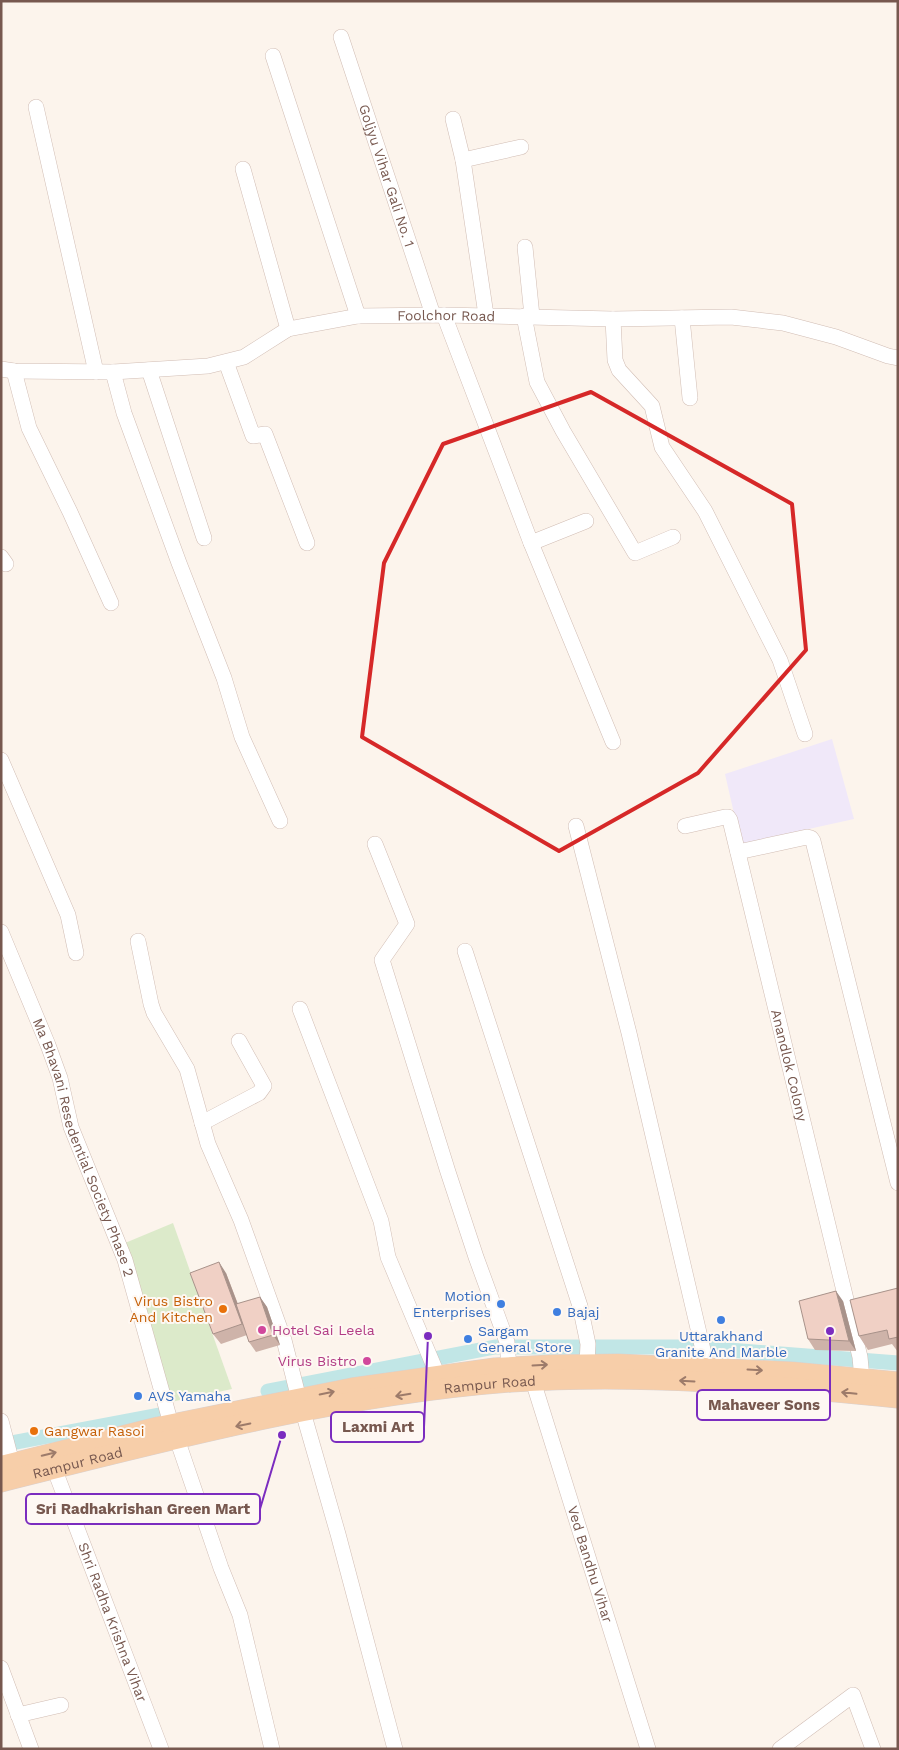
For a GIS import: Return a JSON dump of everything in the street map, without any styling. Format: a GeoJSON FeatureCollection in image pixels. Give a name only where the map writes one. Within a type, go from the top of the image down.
{"type":"FeatureCollection","features":[{"type":"Feature","properties":{"kind":"main road"},"geometry":{"type":"LineString","coordinates":[[298,1395],[352,1388],[434,1365],[508,1354],[704,1354],[792,1372],[861,1366],[898,1382]]}},
{"type":"Feature","properties":{"kind":"main road","name":"Rampur Road"},"geometry":{"type":"LineString","coordinates":[[1,1482],[298,1395],[440,1389],[534,1381],[589,1379],[770,1385],[898,1398]]}},
{"type":"Feature","properties":{"kind":"main road"},"geometry":{"type":"LineString","coordinates":[[7,1454],[174,1431]]}},
{"type":"Feature","properties":{"kind":"street","name":"Goljyu Vihar Gali No. 1"},"geometry":{"type":"LineString","coordinates":[[341,37],[439,315],[613,742]]}},
{"type":"Feature","properties":{"kind":"street"},"geometry":{"type":"LineString","coordinates":[[273,56],[358,316]]}},
{"type":"Feature","properties":{"kind":"street"},"geometry":{"type":"LineString","coordinates":[[36,107],[96,372]]}},
{"type":"Feature","properties":{"kind":"street"},"geometry":{"type":"LineString","coordinates":[[453,119],[463,160],[486,315]]}},
{"type":"Feature","properties":{"kind":"street"},"geometry":{"type":"LineString","coordinates":[[463,160],[521,147]]}},
{"type":"Feature","properties":{"kind":"street"},"geometry":{"type":"LineString","coordinates":[[243,169],[288,329]]}},
{"type":"Feature","properties":{"kind":"street"},"geometry":{"type":"LineString","coordinates":[[525,247],[528,316],[536,382],[635,553],[673,537]]}},
{"type":"Feature","properties":{"kind":"street","name":"Foolchor Road"},"geometry":{"type":"LineString","coordinates":[[8,370],[113,372],[208,366],[244,357],[288,329],[358,316],[730,317],[783,323],[836,337],[898,358]]}},
{"type":"Feature","properties":{"kind":"street"},"geometry":{"type":"LineString","coordinates":[[613,318],[615,360],[619,370],[652,406],[662,447],[705,511],[780,660],[805,734]]}},
{"type":"Feature","properties":{"kind":"street"},"geometry":{"type":"LineString","coordinates":[[682,318],[690,398]]}},
{"type":"Feature","properties":{"kind":"street"},"geometry":{"type":"LineString","coordinates":[[226,362],[253,436],[265,434],[307,543]]}},
{"type":"Feature","properties":{"kind":"street"},"geometry":{"type":"LineString","coordinates":[[8,370],[28,428],[70,512],[111,603]]}},
{"type":"Feature","properties":{"kind":"street"},"geometry":{"type":"LineString","coordinates":[[149,370],[204,538]]}},
{"type":"Feature","properties":{"kind":"street"},"geometry":{"type":"LineString","coordinates":[[113,372],[124,413],[179,563],[224,678],[242,737],[280,821]]}},
{"type":"Feature","properties":{"kind":"street"},"geometry":{"type":"LineString","coordinates":[[531,543],[586,521]]}},
{"type":"Feature","properties":{"kind":"street"},"geometry":{"type":"LineString","coordinates":[[1,760],[68,914],[76,953]]}},
{"type":"Feature","properties":{"kind":"street","name":"Anandlok Colony"},"geometry":{"type":"LineString","coordinates":[[685,826],[728,817],[861,1366]]}},
{"type":"Feature","properties":{"kind":"street"},"geometry":{"type":"LineString","coordinates":[[576,826],[674,1220],[704,1354]]}},
{"type":"Feature","properties":{"kind":"street"},"geometry":{"type":"LineString","coordinates":[[738,852],[807,837],[813,841],[898,1183]]}},
{"type":"Feature","properties":{"kind":"street"},"geometry":{"type":"LineString","coordinates":[[375,844],[407,924],[382,960],[448,1172],[508,1354]]}},
{"type":"Feature","properties":{"kind":"street","name":"Ma Bhavani Resedential Society Phase 2"},"geometry":{"type":"LineString","coordinates":[[1,932],[48,1045],[60,1078],[71,1127],[125,1260],[174,1431],[221,1568],[240,1615],[272,1749]]}},
{"type":"Feature","properties":{"kind":"street"},"geometry":{"type":"LineString","coordinates":[[138,941],[154,1013],[187,1070],[208,1144],[248,1238],[284,1340],[396,1749]]}},
{"type":"Feature","properties":{"kind":"street"},"geometry":{"type":"LineString","coordinates":[[465,951],[580,1306],[588,1354]]}},
{"type":"Feature","properties":{"kind":"street"},"geometry":{"type":"LineString","coordinates":[[300,1009],[380,1221],[388,1258],[434,1365]]}},
{"type":"Feature","properties":{"kind":"street"},"geometry":{"type":"LineString","coordinates":[[202,1123],[259,1093],[264,1086],[240,1041]]}},
{"type":"Feature","properties":{"kind":"street","name":"Ved Bandhu Vihar"},"geometry":{"type":"LineString","coordinates":[[534,1381],[648,1749]]}},
{"type":"Feature","properties":{"kind":"street"},"geometry":{"type":"LineString","coordinates":[[1,1421],[7,1454]]}},
{"type":"Feature","properties":{"kind":"street","name":"Shri Radha Krishna Vihar"},"geometry":{"type":"LineString","coordinates":[[54,1468],[161,1749]]}},
{"type":"Feature","properties":{"kind":"street"},"geometry":{"type":"LineString","coordinates":[[1,1668],[31,1749]]}},
{"type":"Feature","properties":{"kind":"street"},"geometry":{"type":"LineString","coordinates":[[780,1749],[853,1695],[873,1749]]}},
{"type":"Feature","properties":{"kind":"street"},"geometry":{"type":"LineString","coordinates":[[18,1715],[61,1705]]}},
{"type":"Feature","properties":{"kind":"highlighted area"},"geometry":{"type":"Polygon","coordinates":[[[591,392],[792,504],[806,650],[698,773],[559,851],[362,737],[384,563],[443,444],[591,392]]]}},
{"type":"Feature","properties":{"kind":"shaded area"},"geometry":{"type":"Polygon","coordinates":[[[832,739],[854,819],[741,844],[725,774],[832,739]]]}},
{"type":"Feature","properties":{"kind":"green space"},"geometry":{"type":"Polygon","coordinates":[[[173,1223],[232,1389],[171,1402],[125,1243],[173,1223]]]}},
{"type":"Feature","properties":{"kind":"building","name":"Virus Bistro And Kitchen"},"geometry":{"type":"Polygon","coordinates":[[[219,1262],[242,1324],[213,1334],[190,1273],[219,1262]]]}},
{"type":"Feature","properties":{"kind":"building"},"geometry":{"type":"Polygon","coordinates":[[[898,1288],[898,1337],[889,1339],[887,1330],[859,1336],[850,1300],[898,1288]]]}},
{"type":"Feature","properties":{"kind":"building"},"geometry":{"type":"Polygon","coordinates":[[[836,1291],[849,1341],[808,1339],[799,1301],[836,1291]]]}},
{"type":"Feature","properties":{"kind":"building"},"geometry":{"type":"Polygon","coordinates":[[[260,1297],[273,1335],[249,1342],[236,1304],[260,1297]]]}},
{"type":"Feature","properties":{"kind":"waterway"},"geometry":{"type":"LineString","coordinates":[[268,1391],[495,1347],[690,1347],[898,1363]]}},
{"type":"Feature","properties":{"kind":"waterway"},"geometry":{"type":"LineString","coordinates":[[1,1445],[159,1415]]}},
{"type":"Feature","properties":{"kind":"place","name":"Motion Enterprises"},"geometry":{"type":"Point","coordinates":[501,1304]}},
{"type":"Feature","properties":{"kind":"place","name":"Virus Bistro And Kitchen"},"geometry":{"type":"Point","coordinates":[223,1309]}},
{"type":"Feature","properties":{"kind":"place","name":"Bajaj"},"geometry":{"type":"Point","coordinates":[557,1312]}},
{"type":"Feature","properties":{"kind":"place","name":"Uttarakhand Granite And Marble"},"geometry":{"type":"Point","coordinates":[721,1320]}},
{"type":"Feature","properties":{"kind":"place","name":"Hotel Sai Leela"},"geometry":{"type":"Point","coordinates":[262,1330]}},
{"type":"Feature","properties":{"kind":"place","name":"Mahaveer Sons"},"geometry":{"type":"Point","coordinates":[830,1331]}},
{"type":"Feature","properties":{"kind":"place","name":"Laxmi Art"},"geometry":{"type":"Point","coordinates":[428,1336]}},
{"type":"Feature","properties":{"kind":"place","name":"Sargam General Store"},"geometry":{"type":"Point","coordinates":[468,1339]}},
{"type":"Feature","properties":{"kind":"place","name":"Virus Bistro"},"geometry":{"type":"Point","coordinates":[367,1361]}},
{"type":"Feature","properties":{"kind":"place","name":"AVS Yamaha"},"geometry":{"type":"Point","coordinates":[138,1396]}},
{"type":"Feature","properties":{"kind":"place","name":"Gangwar Rasoi"},"geometry":{"type":"Point","coordinates":[34,1431]}},
{"type":"Feature","properties":{"kind":"place","name":"Sri Radhakrishan Green Mart"},"geometry":{"type":"Point","coordinates":[282,1435]}}]}
